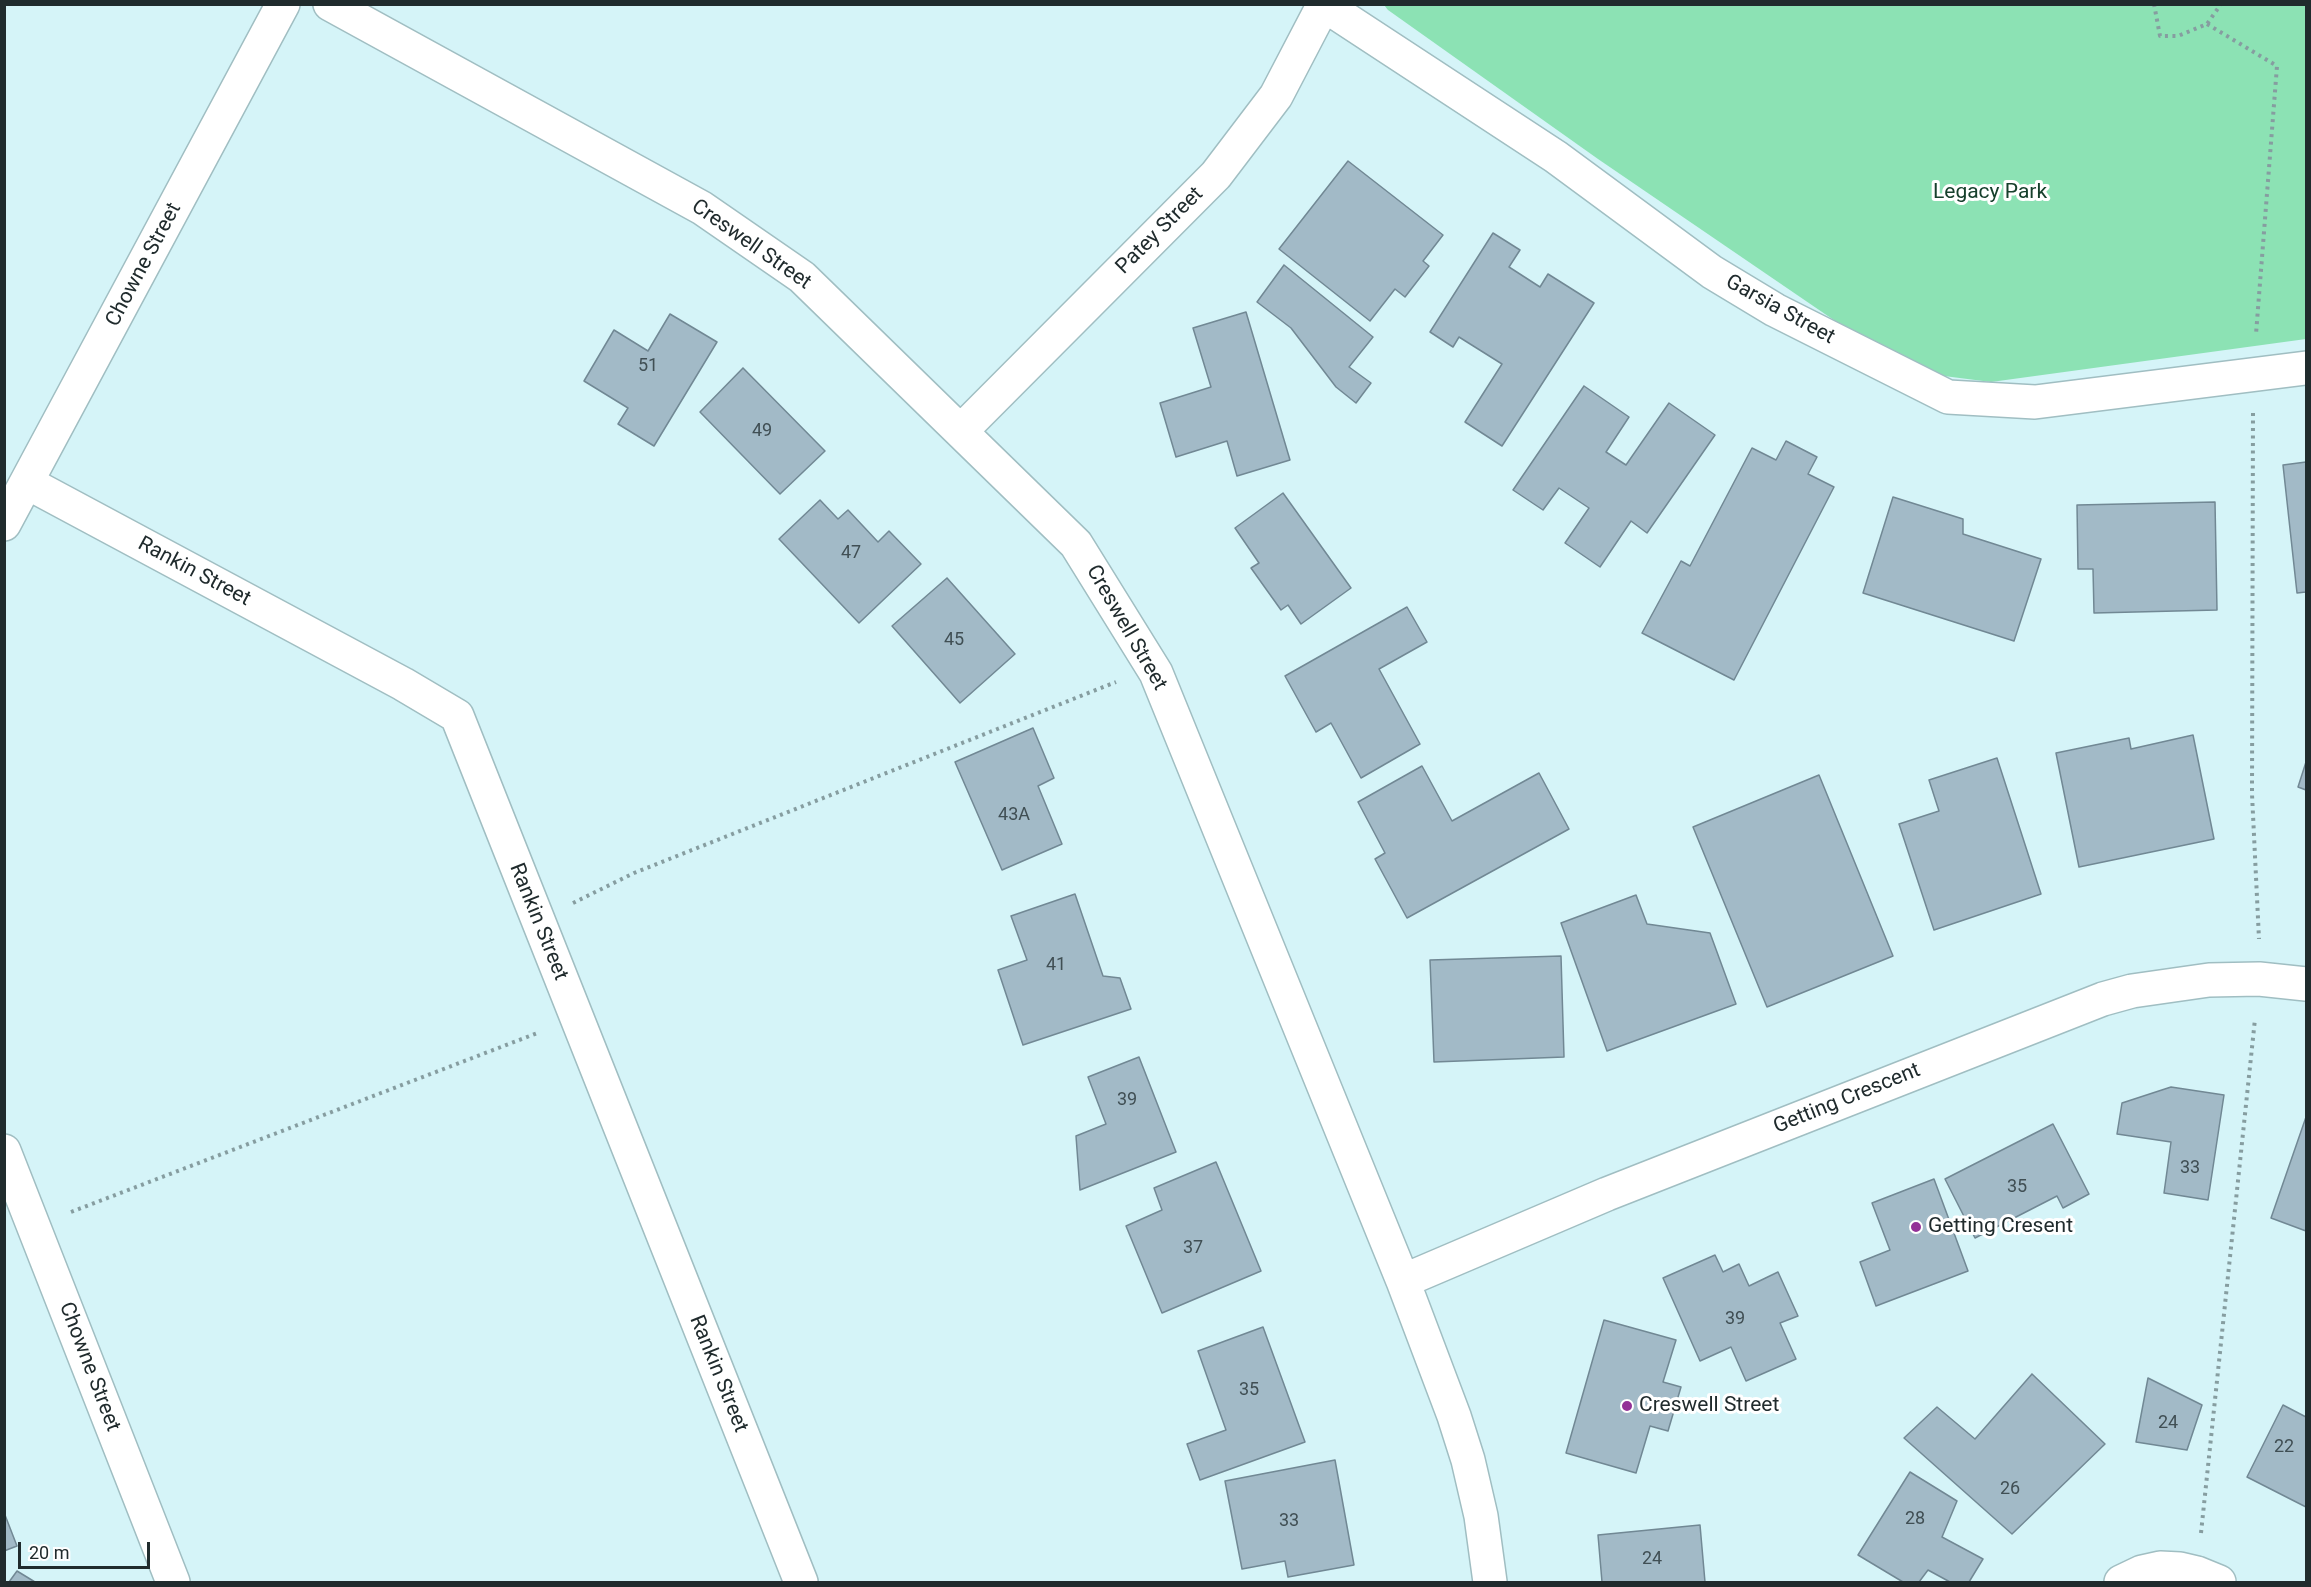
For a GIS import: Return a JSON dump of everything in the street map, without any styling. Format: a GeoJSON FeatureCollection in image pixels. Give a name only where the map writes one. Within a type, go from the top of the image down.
{"type":"FeatureCollection","features":[{"type":"Feature","properties":{"kind":"street","name":"Chowne Street"},"geometry":{"type":"LineString","coordinates":[[4,524],[28,483],[282,4]]}},
{"type":"Feature","properties":{"kind":"street","name":"Creswell Street"},"geometry":{"type":"LineString","coordinates":[[330,4],[702,208],[802,277],[1076,544],[1153,667],[1403,1281],[1454,1416],[1468,1460],[1481,1516],[1490,1582]]}},
{"type":"Feature","properties":{"kind":"street","name":"Patey Street"},"geometry":{"type":"LineString","coordinates":[[962,431],[1216,175],[1276,96],[1324,4]]}},
{"type":"Feature","properties":{"kind":"street","name":"Garsia Street"},"geometry":{"type":"LineString","coordinates":[[1324,4],[1556,157],[1712,272],[1775,310],[1948,397],[2035,402],[2307,368]]}},
{"type":"Feature","properties":{"kind":"street","name":"Rankin Street"},"geometry":{"type":"LineString","coordinates":[[28,483],[393,678],[456,716],[801,1582]]}},
{"type":"Feature","properties":{"kind":"street","name":"Getting Crescent"},"geometry":{"type":"LineString","coordinates":[[1403,1281],[1607,1194],[2103,999],[2132,991],[2209,980],[2259,979],[2307,984]]}},
{"type":"Feature","properties":{"kind":"street","name":"Chowne Street"},"geometry":{"type":"LineString","coordinates":[[4,1151],[173,1582]]}},
{"type":"Feature","properties":{"kind":"street"},"geometry":{"type":"LineString","coordinates":[[2121,1582],[2142,1572],[2160,1568],[2180,1569],[2208,1578]]}},
{"type":"Feature","properties":{"kind":"path"},"geometry":{"type":"LineString","coordinates":[[2154,4],[2160,36],[2178,36],[2207,24],[2221,4]]}},
{"type":"Feature","properties":{"kind":"path"},"geometry":{"type":"LineString","coordinates":[[2207,24],[2277,66],[2253,375],[2252,794],[2260,947],[2259,979],[2208,1578]]}},
{"type":"Feature","properties":{"kind":"path"},"geometry":{"type":"LineString","coordinates":[[538,921],[634,873],[1153,667]]}},
{"type":"Feature","properties":{"kind":"path"},"geometry":{"type":"LineString","coordinates":[[34,1226],[577,1018]]}},
{"type":"Feature","properties":{"kind":"green space","name":"Legacy Park"},"geometry":{"type":"Polygon","coordinates":[[[1384,5],[2306,5],[2306,339],[1991,382],[1944,376],[1909,363],[1844,327],[1598,159],[1384,5]]]}},
{"type":"Feature","properties":{"kind":"building"},"geometry":{"type":"Polygon","coordinates":[[[1348,161],[1443,235],[1423,261],[1429,266],[1405,297],[1395,289],[1370,321],[1279,249],[1348,161]]]}},
{"type":"Feature","properties":{"kind":"building"},"geometry":{"type":"Polygon","coordinates":[[[1493,233],[1520,250],[1509,267],[1540,287],[1548,274],[1594,303],[1502,446],[1465,422],[1502,364],[1459,337],[1453,347],[1430,332],[1493,233]]]}},
{"type":"Feature","properties":{"kind":"building"},"geometry":{"type":"Polygon","coordinates":[[[1284,265],[1373,337],[1349,367],[1371,383],[1356,403],[1336,387],[1291,328],[1257,302],[1284,265]]]}},
{"type":"Feature","properties":{"kind":"building"},"geometry":{"type":"Polygon","coordinates":[[[1246,312],[1290,460],[1237,476],[1227,441],[1176,457],[1160,403],[1211,387],[1193,328],[1246,312]]]}},
{"type":"Feature","properties":{"kind":"building"},"geometry":{"type":"Polygon","coordinates":[[[670,314],[717,342],[654,446],[618,424],[628,408],[584,381],[614,330],[648,351],[670,314]]]}},
{"type":"Feature","properties":{"kind":"building"},"geometry":{"type":"Polygon","coordinates":[[[743,368],[825,451],[780,494],[700,412],[743,368]]]}},
{"type":"Feature","properties":{"kind":"building"},"geometry":{"type":"Polygon","coordinates":[[[1584,386],[1629,417],[1606,452],[1626,465],[1669,403],[1715,435],[1647,533],[1631,521],[1600,567],[1565,543],[1589,508],[1559,488],[1543,510],[1513,490],[1584,386]]]}},
{"type":"Feature","properties":{"kind":"building"},"geometry":{"type":"Polygon","coordinates":[[[1786,441],[1817,457],[1808,474],[1834,487],[1734,680],[1642,633],[1681,561],[1690,566],[1752,448],[1776,460],[1786,441]]]}},
{"type":"Feature","properties":{"kind":"building"},"geometry":{"type":"Polygon","coordinates":[[[2306,462],[2306,592],[2297,593],[2283,465],[2306,462]]]}},
{"type":"Feature","properties":{"kind":"building"},"geometry":{"type":"Polygon","coordinates":[[[1283,493],[1351,588],[1301,624],[1288,605],[1281,610],[1251,568],[1259,563],[1235,528],[1283,493]]]}},
{"type":"Feature","properties":{"kind":"building"},"geometry":{"type":"Polygon","coordinates":[[[1893,497],[1963,519],[1963,534],[2041,559],[2014,641],[1863,593],[1893,497]]]}},
{"type":"Feature","properties":{"kind":"building"},"geometry":{"type":"Polygon","coordinates":[[[820,500],[838,519],[848,510],[878,542],[889,531],[921,564],[859,623],[779,539],[820,500]]]}},
{"type":"Feature","properties":{"kind":"building"},"geometry":{"type":"Polygon","coordinates":[[[2215,502],[2217,610],[2094,613],[2093,569],[2078,569],[2077,505],[2215,502]]]}},
{"type":"Feature","properties":{"kind":"building"},"geometry":{"type":"Polygon","coordinates":[[[947,578],[1015,654],[960,703],[892,626],[947,578]]]}},
{"type":"Feature","properties":{"kind":"building"},"geometry":{"type":"Polygon","coordinates":[[[1407,607],[1427,642],[1379,669],[1420,744],[1361,778],[1331,723],[1316,732],[1285,676],[1407,607]]]}},
{"type":"Feature","properties":{"kind":"building"},"geometry":{"type":"Polygon","coordinates":[[[1033,728],[1054,778],[1038,786],[1062,844],[1002,870],[955,762],[1033,728]]]}},
{"type":"Feature","properties":{"kind":"building"},"geometry":{"type":"Polygon","coordinates":[[[2193,735],[2214,839],[2079,867],[2056,753],[2129,738],[2131,749],[2193,735]]]}},
{"type":"Feature","properties":{"kind":"building"},"geometry":{"type":"Polygon","coordinates":[[[1997,758],[2041,894],[1934,930],[1899,824],[1939,811],[1929,780],[1997,758]]]}},
{"type":"Feature","properties":{"kind":"building"},"geometry":{"type":"Polygon","coordinates":[[[2306,762],[2306,790],[2298,787],[2306,762]]]}},
{"type":"Feature","properties":{"kind":"building"},"geometry":{"type":"Polygon","coordinates":[[[1422,766],[1452,821],[1539,773],[1569,829],[1407,918],[1375,859],[1385,853],[1358,802],[1422,766]]]}},
{"type":"Feature","properties":{"kind":"building"},"geometry":{"type":"Polygon","coordinates":[[[1819,775],[1893,956],[1767,1007],[1693,827],[1819,775]]]}},
{"type":"Feature","properties":{"kind":"building"},"geometry":{"type":"Polygon","coordinates":[[[1075,894],[1103,976],[1120,978],[1131,1009],[1023,1045],[998,970],[1027,960],[1011,916],[1075,894]]]}},
{"type":"Feature","properties":{"kind":"building"},"geometry":{"type":"Polygon","coordinates":[[[1636,895],[1647,924],[1710,933],[1736,1004],[1607,1051],[1561,923],[1636,895]]]}},
{"type":"Feature","properties":{"kind":"building"},"geometry":{"type":"Polygon","coordinates":[[[1561,956],[1564,1057],[1434,1062],[1430,960],[1561,956]]]}},
{"type":"Feature","properties":{"kind":"building"},"geometry":{"type":"Polygon","coordinates":[[[1139,1057],[1176,1152],[1080,1190],[1076,1136],[1106,1124],[1088,1077],[1139,1057]]]}},
{"type":"Feature","properties":{"kind":"building"},"geometry":{"type":"Polygon","coordinates":[[[2171,1087],[2224,1095],[2208,1200],[2164,1193],[2171,1142],[2117,1134],[2122,1103],[2171,1087]]]}},
{"type":"Feature","properties":{"kind":"building"},"geometry":{"type":"Polygon","coordinates":[[[2306,1117],[2306,1231],[2271,1218],[2306,1117]]]}},
{"type":"Feature","properties":{"kind":"building"},"geometry":{"type":"Polygon","coordinates":[[[2053,1124],[2089,1194],[2063,1208],[2057,1196],[1975,1238],[1945,1179],[2053,1124]]]}},
{"type":"Feature","properties":{"kind":"building"},"geometry":{"type":"Polygon","coordinates":[[[1216,1162],[1261,1271],[1162,1313],[1126,1226],[1162,1210],[1154,1188],[1216,1162]]]}},
{"type":"Feature","properties":{"kind":"building","name":"Getting Cresent"},"geometry":{"type":"Polygon","coordinates":[[[1934,1179],[1968,1271],[1876,1306],[1860,1262],[1890,1250],[1872,1203],[1934,1179]]]}},
{"type":"Feature","properties":{"kind":"building"},"geometry":{"type":"Polygon","coordinates":[[[1715,1255],[1723,1272],[1739,1264],[1749,1286],[1778,1272],[1798,1316],[1780,1323],[1796,1359],[1746,1381],[1731,1347],[1700,1361],[1663,1278],[1715,1255]]]}},
{"type":"Feature","properties":{"kind":"building","name":"Creswell Street"},"geometry":{"type":"Polygon","coordinates":[[[1604,1320],[1676,1340],[1663,1382],[1681,1387],[1668,1431],[1650,1426],[1636,1473],[1566,1453],[1604,1320]]]}},
{"type":"Feature","properties":{"kind":"building"},"geometry":{"type":"Polygon","coordinates":[[[1263,1327],[1305,1442],[1200,1480],[1187,1444],[1226,1430],[1198,1351],[1263,1327]]]}},
{"type":"Feature","properties":{"kind":"building"},"geometry":{"type":"Polygon","coordinates":[[[2032,1374],[2105,1444],[2012,1534],[1904,1438],[1937,1407],[1975,1439],[2032,1374]]]}},
{"type":"Feature","properties":{"kind":"building"},"geometry":{"type":"Polygon","coordinates":[[[2148,1378],[2202,1405],[2187,1450],[2136,1442],[2148,1378]]]}},
{"type":"Feature","properties":{"kind":"building"},"geometry":{"type":"Polygon","coordinates":[[[2283,1405],[2306,1417],[2306,1507],[2247,1477],[2283,1405]]]}},
{"type":"Feature","properties":{"kind":"building"},"geometry":{"type":"Polygon","coordinates":[[[1335,1460],[1354,1565],[1288,1577],[1285,1561],[1242,1569],[1225,1481],[1335,1460]]]}},
{"type":"Feature","properties":{"kind":"building"},"geometry":{"type":"Polygon","coordinates":[[[1910,1472],[1957,1501],[1942,1537],[1983,1559],[1969,1582],[1950,1582],[1928,1570],[1919,1582],[1903,1582],[1858,1555],[1910,1472]]]}},
{"type":"Feature","properties":{"kind":"building"},"geometry":{"type":"Polygon","coordinates":[[[4,1516],[17,1546],[4,1551],[4,1516]]]}},
{"type":"Feature","properties":{"kind":"building"},"geometry":{"type":"Polygon","coordinates":[[[1700,1525],[1705,1582],[1602,1582],[1598,1535],[1700,1525]]]}},
{"type":"Feature","properties":{"kind":"building"},"geometry":{"type":"Polygon","coordinates":[[[17,1571],[35,1582],[9,1582],[17,1571]]]}},
{"type":"Feature","properties":{"kind":"place","name":"Getting Cresent"},"geometry":{"type":"Point","coordinates":[1916,1227]}},
{"type":"Feature","properties":{"kind":"place","name":"Creswell Street"},"geometry":{"type":"Point","coordinates":[1627,1406]}}]}
